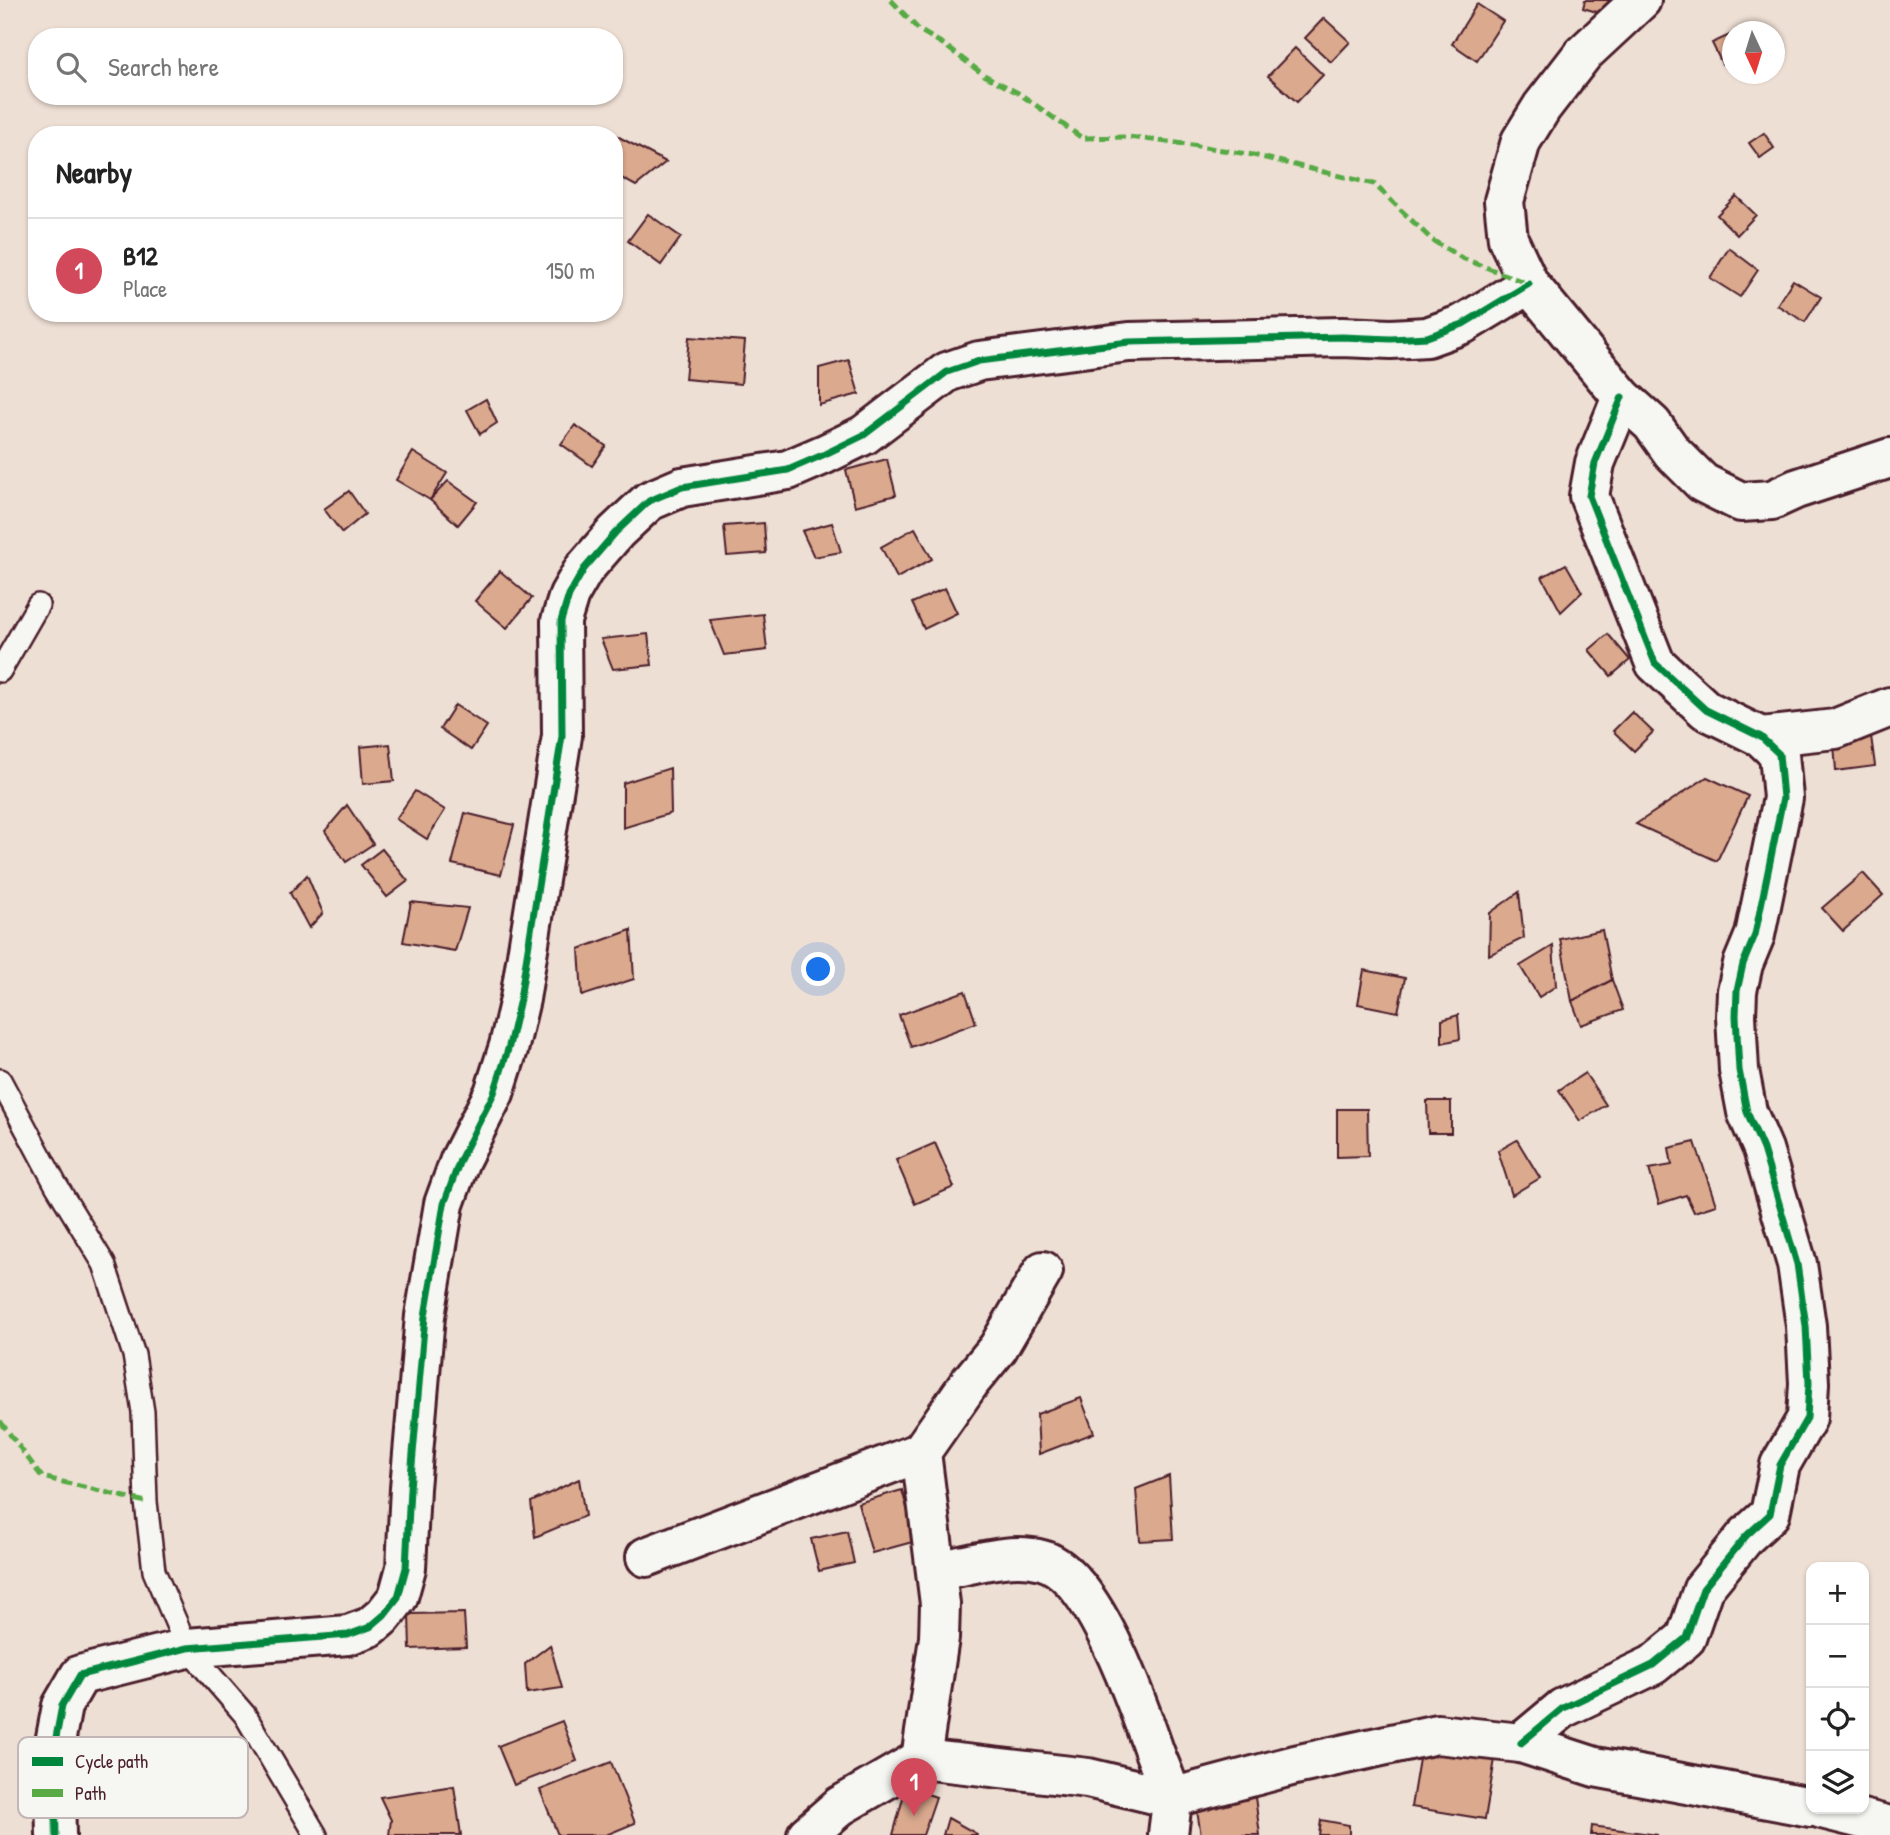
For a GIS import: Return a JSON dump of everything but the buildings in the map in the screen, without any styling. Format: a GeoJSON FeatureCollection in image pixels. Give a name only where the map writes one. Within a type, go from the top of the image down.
{"type":"FeatureCollection","features":[{"type":"Feature","properties":{"kind":"street"},"geometry":{"type":"LineString","coordinates":[[1642,0],[1583,54],[1542,107],[1521,141],[1504,201],[1508,239],[1529,284],[1622,397],[1652,424],[1672,452],[1703,483],[1741,502],[1772,500],[1796,489],[1890,458]]}},
{"type":"Feature","properties":{"kind":"street"},"geometry":{"type":"LineString","coordinates":[[56,1737],[62,1706],[80,1675],[187,1648],[348,1635],[370,1626],[384,1615],[398,1597],[406,1568],[425,1316],[444,1204],[460,1160],[494,1093],[520,999],[562,736],[561,621],[569,595],[584,569],[616,532],[649,501],[682,488],[788,470],[825,454],[864,435],[947,372],[979,361],[1129,342],[1427,337],[1463,324],[1529,284]]}},
{"type":"Feature","properties":{"kind":"street"},"geometry":{"type":"LineString","coordinates":[[1521,1743],[1563,1707],[1653,1665],[1686,1638],[1703,1589],[1746,1536],[1770,1514],[1780,1465],[1807,1418],[1809,1383],[1806,1326],[1797,1264],[1763,1149],[1746,1112],[1739,1070],[1737,1029],[1737,990],[1743,964],[1755,935],[1783,798],[1779,754],[1761,737],[1706,710],[1655,663],[1588,496],[1595,463],[1622,397]]}},
{"type":"Feature","properties":{"kind":"street"},"geometry":{"type":"LineString","coordinates":[[1761,737],[1835,729],[1890,707]]}},
{"type":"Feature","properties":{"kind":"street"},"geometry":{"type":"LineString","coordinates":[[646,1557],[921,1452],[970,1382],[998,1348],[1043,1271]]}},
{"type":"Feature","properties":{"kind":"street"},"geometry":{"type":"LineString","coordinates":[[921,1452],[937,1571],[939,1638],[921,1759]]}},
{"type":"Feature","properties":{"kind":"street"},"geometry":{"type":"LineString","coordinates":[[937,1571],[1017,1556],[1044,1560],[1065,1573],[1087,1601],[1112,1641],[1132,1688],[1171,1798],[1168,1835]]}},
{"type":"Feature","properties":{"kind":"street"},"geometry":{"type":"LineString","coordinates":[[807,1835],[839,1806],[921,1759],[1088,1778],[1171,1798],[1295,1765],[1437,1734],[1521,1743],[1595,1767],[1806,1806]]}},
{"type":"Feature","properties":{"kind":"street"},"geometry":{"type":"LineString","coordinates":[[1842,1814],[1890,1826]]}},
{"type":"Feature","properties":{"kind":"lane"},"geometry":{"type":"LineString","coordinates":[[0,671],[38,605]]}},
{"type":"Feature","properties":{"kind":"lane"},"geometry":{"type":"LineString","coordinates":[[0,1080],[56,1185],[104,1264],[130,1342],[143,1412],[146,1502],[154,1571],[187,1648],[245,1715],[316,1835]]}},
{"type":"Feature","properties":{"kind":"marked path"},"geometry":{"type":"LineString","coordinates":[[891,0],[919,30],[943,44],[984,75],[1020,94],[1082,138],[1128,137],[1192,145],[1253,155],[1374,184],[1432,240],[1462,258],[1529,284]]}},
{"type":"Feature","properties":{"kind":"marked path"},"geometry":{"type":"LineString","coordinates":[[0,1421],[42,1477],[146,1502]]}},
{"type":"Feature","properties":{"kind":"cycle path"},"geometry":{"type":"LineString","coordinates":[[56,1737],[62,1706],[80,1675],[187,1648],[348,1635],[370,1627],[398,1597],[406,1568],[425,1316],[444,1204],[460,1160],[494,1093],[520,999],[562,736],[561,621],[569,595],[584,569],[616,532],[649,501],[682,487],[788,470],[825,454],[864,435],[947,372],[979,361],[1129,342],[1427,337],[1463,324],[1529,284]]}},
{"type":"Feature","properties":{"kind":"cycle path"},"geometry":{"type":"LineString","coordinates":[[1521,1743],[1563,1708],[1653,1665],[1686,1638],[1703,1589],[1746,1536],[1770,1514],[1780,1465],[1807,1418],[1809,1383],[1806,1326],[1797,1264],[1763,1149],[1747,1112],[1739,1070],[1736,1016],[1737,991],[1743,964],[1755,935],[1783,798],[1779,754],[1761,737],[1706,710],[1655,663],[1589,496],[1595,463],[1622,397]]}},
{"type":"Feature","properties":{"kind":"cycle path"},"geometry":{"type":"LineString","coordinates":[[56,1818],[56,1835]]}},
{"type":"Feature","properties":{"kind":"place","name":"B12"},"geometry":{"type":"Point","coordinates":[914,1816]}}]}
